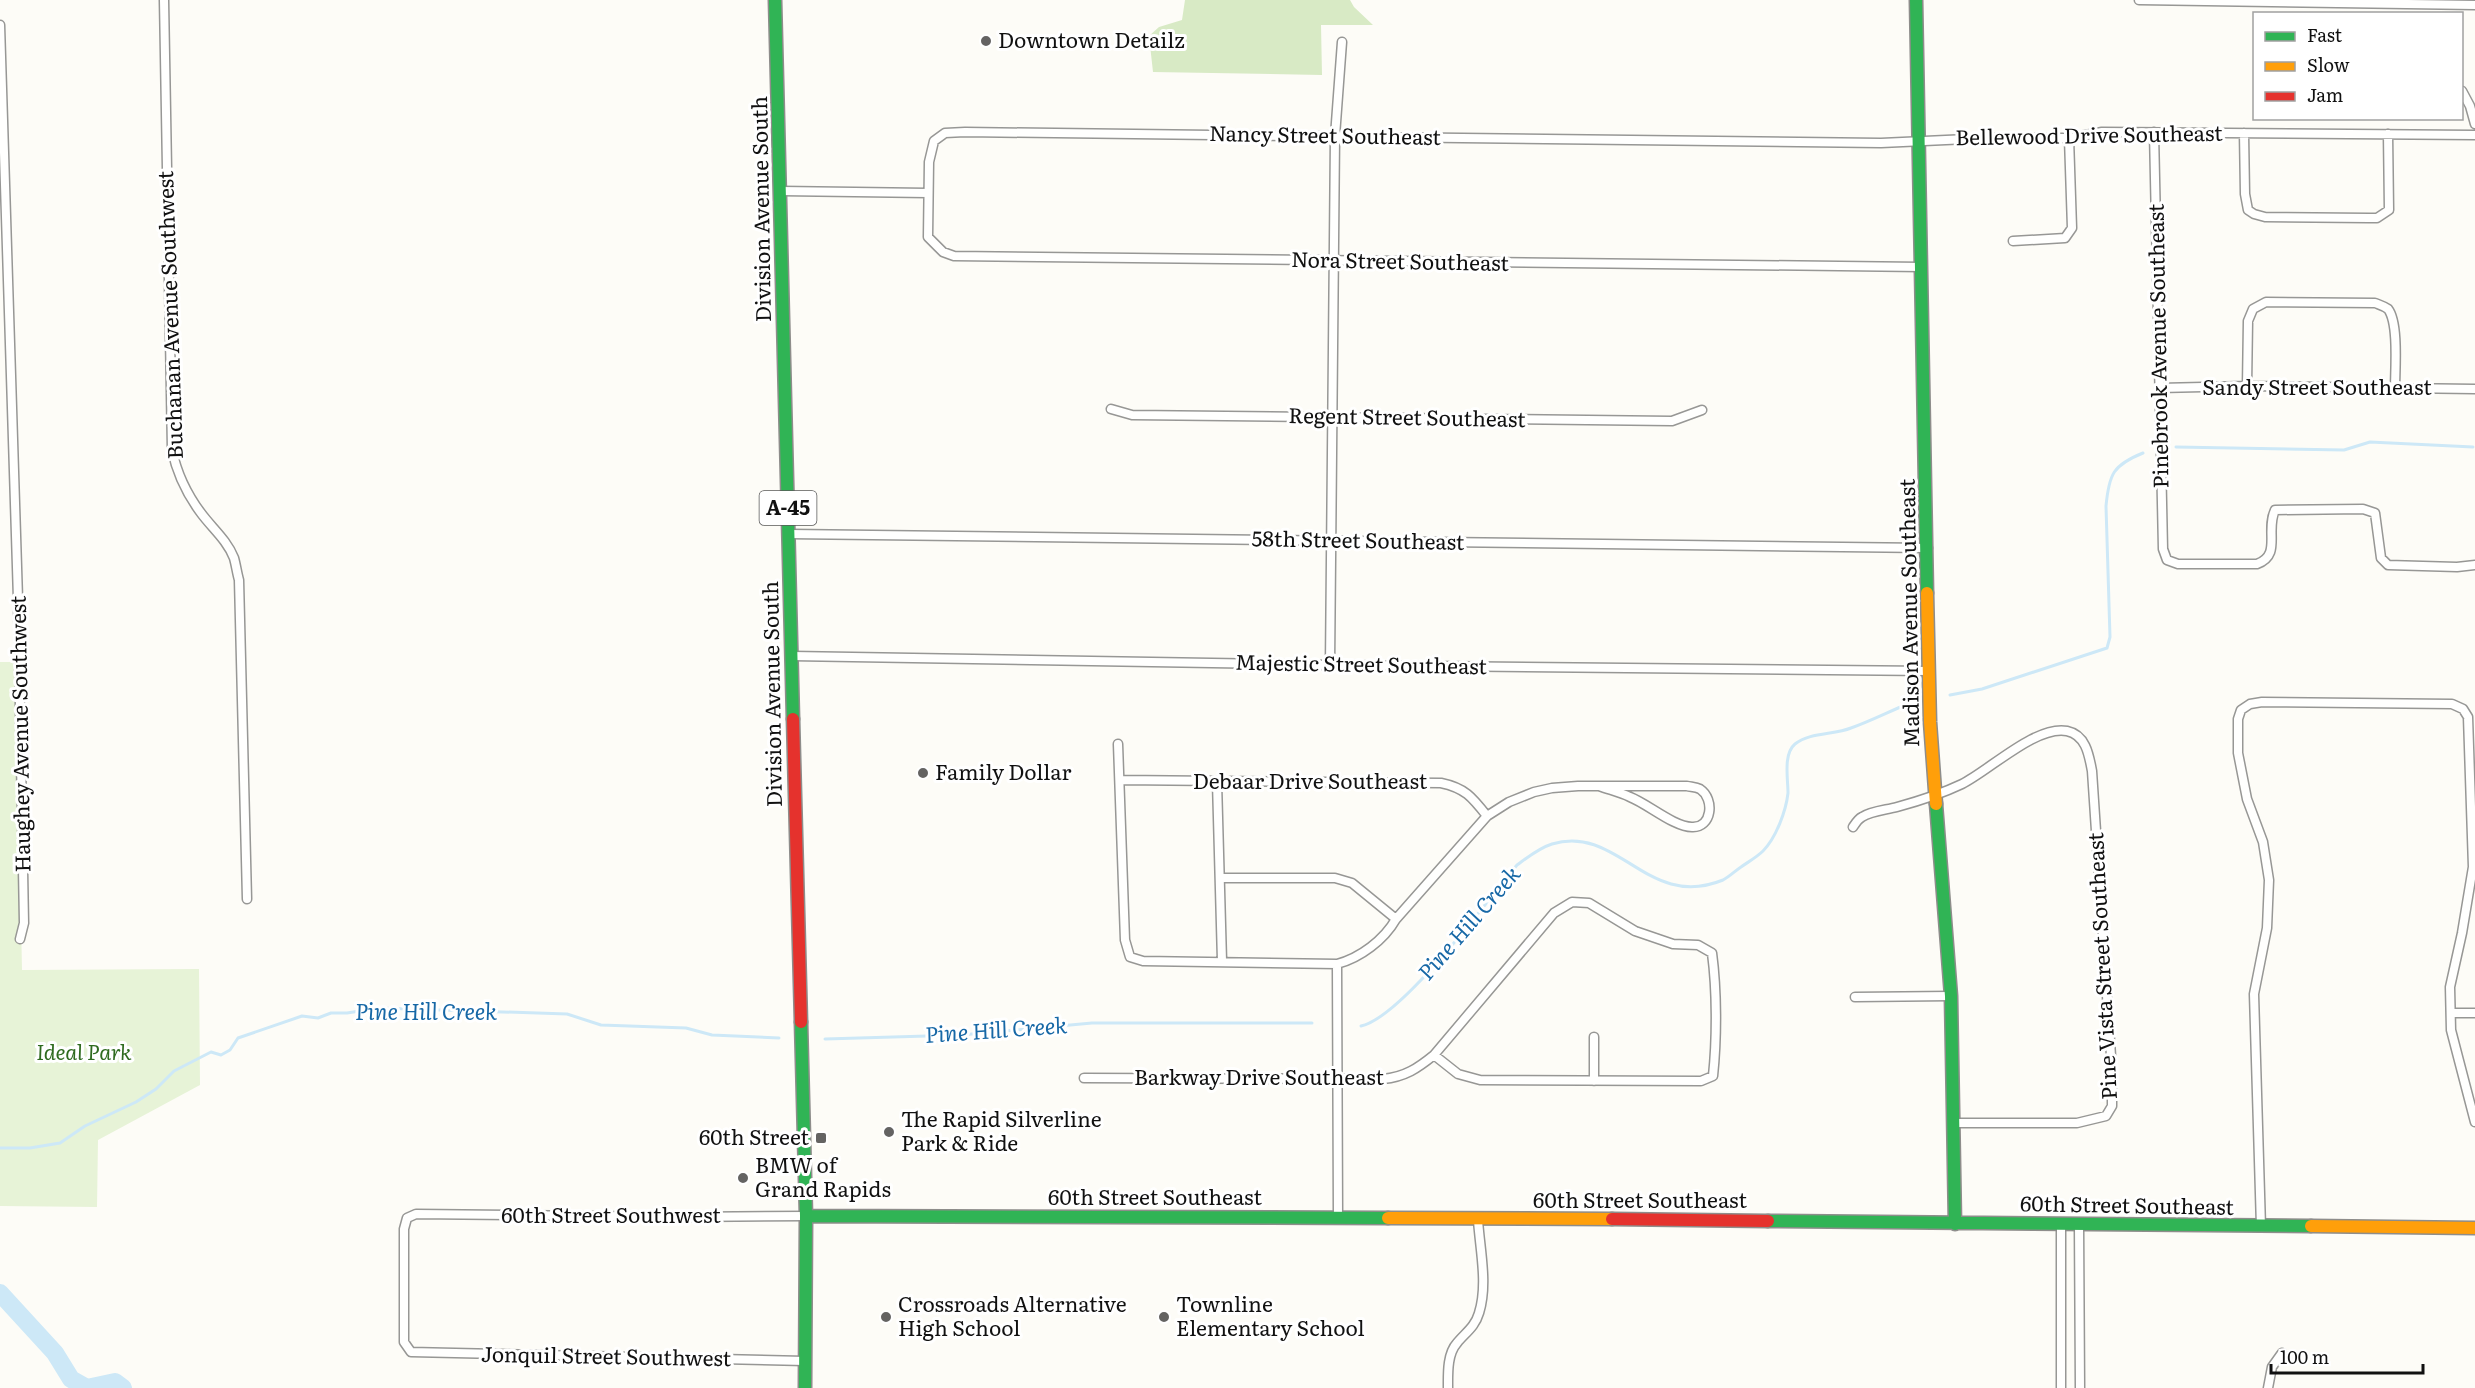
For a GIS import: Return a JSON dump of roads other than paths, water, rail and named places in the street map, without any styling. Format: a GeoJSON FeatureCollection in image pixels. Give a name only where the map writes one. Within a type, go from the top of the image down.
{"type":"FeatureCollection","features":[{"type":"Feature","properties":{"kind":"main road","name":"Division Avenue South"},"geometry":{"type":"LineString","coordinates":[[775,0],[806,1216],[805,1388]]}},
{"type":"Feature","properties":{"kind":"main road","name":"Madison Avenue Southeast"},"geometry":{"type":"LineString","coordinates":[[1916,0],[1930,722],[1951,996],[1955,1224]]}},
{"type":"Feature","properties":{"kind":"main road","name":"60th Street Southeast"},"geometry":{"type":"LineString","coordinates":[[806,1216],[1606,1219],[2475,1228]]}},
{"type":"Feature","properties":{"kind":"street","name":"Buchanan Avenue Southwest"},"geometry":{"type":"LineString","coordinates":[[164,0],[172,450],[176,469],[186,492],[201,514],[222,537],[234,557],[239,580],[247,899]]}},
{"type":"Feature","properties":{"kind":"street"},"geometry":{"type":"LineString","coordinates":[[2139,0],[2475,5]]}},
{"type":"Feature","properties":{"kind":"street","name":"Haughey Avenue Southwest"},"geometry":{"type":"LineString","coordinates":[[0,25],[19,611],[24,923],[20,939]]}},
{"type":"Feature","properties":{"kind":"street"},"geometry":{"type":"LineString","coordinates":[[1330,665],[1335,136],[1342,42]]}},
{"type":"Feature","properties":{"kind":"street"},"geometry":{"type":"LineString","coordinates":[[2463,93],[2470,106],[2475,124]]}},
{"type":"Feature","properties":{"kind":"street","name":"Bellewood Drive Southeast"},"geometry":{"type":"LineString","coordinates":[[1918,140],[2069,138],[2102,132],[2475,135]]}},
{"type":"Feature","properties":{"kind":"street","name":"Pinebrook Avenue Southeast"},"geometry":{"type":"LineString","coordinates":[[2154,132],[2163,549],[2167,560],[2178,564],[2257,564],[2267,561],[2272,553],[2271,519],[2275,510],[2352,509],[2375,513],[2381,558],[2388,565],[2475,566]]}},
{"type":"Feature","properties":{"kind":"street","name":"Nancy Street Southeast"},"geometry":{"type":"LineString","coordinates":[[928,193],[929,162],[933,141],[945,133],[1881,143],[1918,140]]}},
{"type":"Feature","properties":{"kind":"street"},"geometry":{"type":"LineString","coordinates":[[2244,133],[2245,194],[2248,210],[2265,218],[2369,219],[2385,214],[2389,210],[2388,134]]}},
{"type":"Feature","properties":{"kind":"street"},"geometry":{"type":"LineString","coordinates":[[2013,241],[2065,238],[2072,228],[2069,138]]}},
{"type":"Feature","properties":{"kind":"street"},"geometry":{"type":"LineString","coordinates":[[781,191],[928,193]]}},
{"type":"Feature","properties":{"kind":"street","name":"Nora Street Southeast"},"geometry":{"type":"LineString","coordinates":[[928,193],[928,237],[943,252],[954,256],[1922,267]]}},
{"type":"Feature","properties":{"kind":"street"},"geometry":{"type":"LineString","coordinates":[[2247,386],[2248,321],[2253,309],[2266,302],[2375,303],[2386,307],[2391,315],[2395,342],[2395,389]]}},
{"type":"Feature","properties":{"kind":"street","name":"Sandy Street Southeast"},"geometry":{"type":"LineString","coordinates":[[2159,388],[2247,386],[2475,389]]}},
{"type":"Feature","properties":{"kind":"street","name":"Regent Street Southeast"},"geometry":{"type":"LineString","coordinates":[[1111,409],[1132,415],[1672,421],[1702,410]]}},
{"type":"Feature","properties":{"kind":"street","name":"58th Street Southeast"},"geometry":{"type":"LineString","coordinates":[[789,534],[1928,548]]}},
{"type":"Feature","properties":{"kind":"street","name":"Majestic Street Southeast"},"geometry":{"type":"LineString","coordinates":[[792,656],[1330,665],[1930,671]]}},
{"type":"Feature","properties":{"kind":"street"},"geometry":{"type":"LineString","coordinates":[[2260,1227],[2254,994],[2267,928],[2269,880],[2264,842],[2247,799],[2238,753],[2238,719],[2241,710],[2250,704],[2262,702],[2452,704],[2463,709],[2469,721],[2473,867],[2450,987],[2451,1030],[2475,1122]]}},
{"type":"Feature","properties":{"kind":"street","name":"Pine Vista Street Southeast"},"geometry":{"type":"LineString","coordinates":[[1936,795],[1976,777],[2033,738],[2055,730],[2078,735],[2089,754],[2092,771],[2112,1071],[2112,1106],[2106,1116],[2077,1123],[1953,1123]]}},
{"type":"Feature","properties":{"kind":"street"},"geometry":{"type":"LineString","coordinates":[[1118,744],[1125,940],[1130,957],[1143,961],[1337,964],[1348,961],[1389,932],[1396,920],[1486,816],[1509,802],[1534,792],[1552,788],[1599,786],[1686,786],[1699,789],[1709,799],[1710,812],[1705,822],[1698,827],[1690,828],[1680,825],[1631,797],[1599,786]]}},
{"type":"Feature","properties":{"kind":"street","name":"Debaar Drive Southeast"},"geometry":{"type":"LineString","coordinates":[[1120,780],[1441,783],[1463,790],[1486,816]]}},
{"type":"Feature","properties":{"kind":"street"},"geometry":{"type":"LineString","coordinates":[[1217,782],[1222,961]]}},
{"type":"Feature","properties":{"kind":"street"},"geometry":{"type":"LineString","coordinates":[[1853,827],[1860,817],[1936,795]]}},
{"type":"Feature","properties":{"kind":"street"},"geometry":{"type":"LineString","coordinates":[[1220,878],[1335,878],[1352,883],[1396,920]]}},
{"type":"Feature","properties":{"kind":"street","name":"Barkway Drive Southeast"},"geometry":{"type":"LineString","coordinates":[[1084,1078],[1383,1079],[1402,1076],[1434,1055],[1554,913],[1572,902],[1589,903],[1635,931],[1654,938],[1673,944],[1698,945],[1706,948],[1712,953],[1715,975],[1713,1076],[1701,1081],[1594,1081]]}},
{"type":"Feature","properties":{"kind":"street"},"geometry":{"type":"LineString","coordinates":[[1337,964],[1338,1219]]}},
{"type":"Feature","properties":{"kind":"street"},"geometry":{"type":"LineString","coordinates":[[1855,997],[1951,996]]}},
{"type":"Feature","properties":{"kind":"street"},"geometry":{"type":"LineString","coordinates":[[2451,1012],[2475,1012]]}},
{"type":"Feature","properties":{"kind":"street"},"geometry":{"type":"LineString","coordinates":[[1434,1055],[1458,1074],[1480,1080],[1594,1081],[1594,1037]]}},
{"type":"Feature","properties":{"kind":"street","name":"60th Street Southwest"},"geometry":{"type":"LineString","coordinates":[[408,1349],[404,1342],[404,1229],[407,1218],[416,1214],[806,1216]]}},
{"type":"Feature","properties":{"kind":"street"},"geometry":{"type":"LineString","coordinates":[[1448,1388],[1450,1358],[1455,1344],[1470,1331],[1479,1315],[1484,1291],[1478,1220]]}},
{"type":"Feature","properties":{"kind":"street"},"geometry":{"type":"LineString","coordinates":[[2061,1225],[2061,1388]]}},
{"type":"Feature","properties":{"kind":"street"},"geometry":{"type":"LineString","coordinates":[[2079,1225],[2080,1388]]}},
{"type":"Feature","properties":{"kind":"street","name":"Jonquil Street Southwest"},"geometry":{"type":"LineString","coordinates":[[408,1349],[417,1353],[805,1362]]}},
{"type":"Feature","properties":{"kind":"street"},"geometry":{"type":"LineString","coordinates":[[2268,1388],[2272,1367],[2282,1353]]}},
{"type":"Feature","properties":{"kind":"waterway"},"geometry":{"type":"LineString","coordinates":[[2176,447],[2344,450],[2370,442],[2473,447]]}},
{"type":"Feature","properties":{"kind":"waterway"},"geometry":{"type":"LineString","coordinates":[[1950,695],[1982,689],[2107,648],[2110,637],[2106,506],[2109,486],[2114,472],[2119,467],[2143,453]]}},
{"type":"Feature","properties":{"kind":"waterway","name":"Pine Hill Creek"},"geometry":{"type":"LineString","coordinates":[[1361,1026],[1378,1018],[1420,981],[1517,865],[1538,850],[1552,844],[1575,841],[1596,846],[1653,877],[1674,885],[1697,887],[1723,880],[1761,853],[1776,832],[1787,800],[1787,767],[1791,748],[1795,744],[1808,737],[1851,728],[1910,703]]}},
{"type":"Feature","properties":{"kind":"waterway","name":"Pine Hill Creek"},"geometry":{"type":"LineString","coordinates":[[0,1148],[30,1148],[60,1143],[85,1126],[136,1102],[156,1089],[174,1071],[211,1052],[221,1055],[230,1050],[238,1038],[302,1016],[318,1018],[331,1013],[379,1008],[567,1014],[601,1025],[686,1028],[712,1035],[779,1038]]}},
{"type":"Feature","properties":{"kind":"waterway","name":"Pine Hill Creek"},"geometry":{"type":"LineString","coordinates":[[825,1039],[961,1035],[1092,1023],[1312,1023]]}},
{"type":"Feature","properties":{"kind":"waterway"},"geometry":{"type":"LineString","coordinates":[[0,1293],[55,1353],[71,1379],[87,1388]]}},
{"type":"Feature","properties":{"kind":"waterway"},"geometry":{"type":"LineString","coordinates":[[87,1388],[115,1382],[123,1388]]}},
{"type":"Feature","properties":{"kind":"place","name":"Downtown Detailz"},"geometry":{"type":"Point","coordinates":[986,41]}},
{"type":"Feature","properties":{"kind":"place","name":"Family Dollar"},"geometry":{"type":"Point","coordinates":[923,773]}},
{"type":"Feature","properties":{"kind":"place","name":"The Rapid Silverline Park & Ride"},"geometry":{"type":"Point","coordinates":[889,1132]}},
{"type":"Feature","properties":{"kind":"place","name":"60th Street"},"geometry":{"type":"Point","coordinates":[821,1138]}},
{"type":"Feature","properties":{"kind":"place","name":"BMW of Grand Rapids"},"geometry":{"type":"Point","coordinates":[743,1178]}},
{"type":"Feature","properties":{"kind":"place","name":"Crossroads Alternative High School"},"geometry":{"type":"Point","coordinates":[886,1317]}},
{"type":"Feature","properties":{"kind":"place","name":"Townline Elementary School"},"geometry":{"type":"Point","coordinates":[1164,1317]}},
{"type":"Feature","properties":{"kind":"park label","name":"Ideal Park"},"geometry":{"type":"Point","coordinates":[84,1053]}}]}
